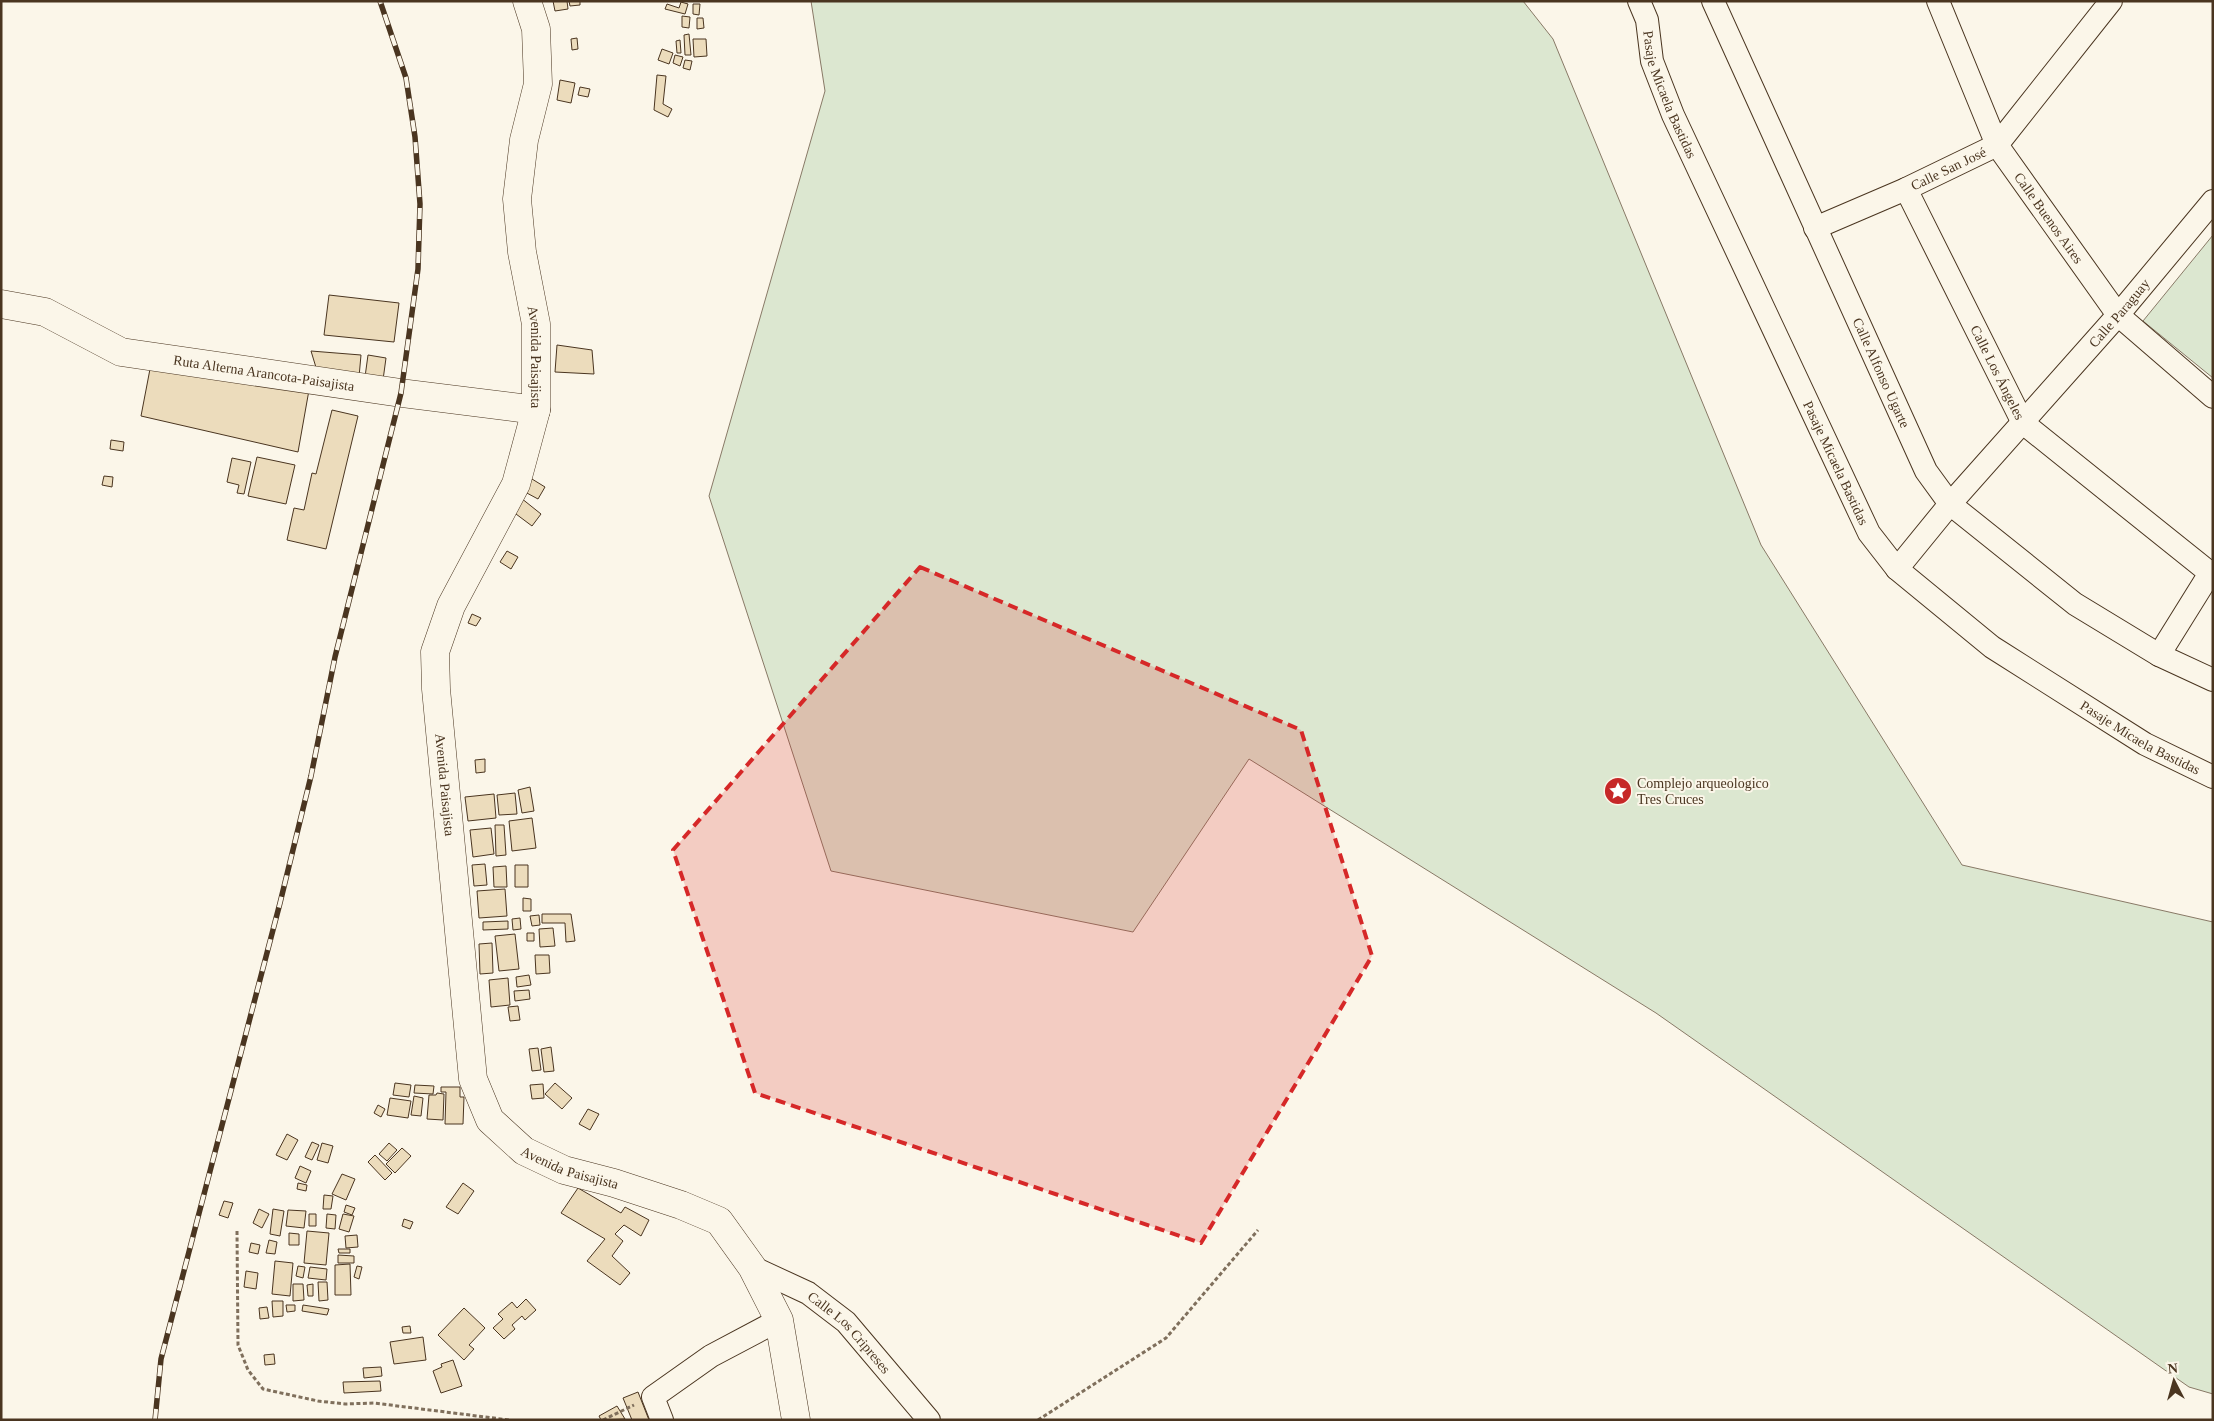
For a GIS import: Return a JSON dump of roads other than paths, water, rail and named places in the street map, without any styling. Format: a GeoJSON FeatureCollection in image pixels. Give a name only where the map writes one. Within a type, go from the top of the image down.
{"type":"FeatureCollection","features":[{"type":"Feature","properties":{"kind":"main road","name":"Avenida Paisajista"},"geometry":{"type":"LineString","coordinates":[[527,1],[536,29],[538,84],[524,140],[518,199],[522,252],[536,324],[536,410],[516,484],[450,606],[435,652],[436,689],[473,1079],[490,1120],[524,1151],[564,1170],[681,1205],[718,1221],[752,1267],[779,1320],[796,1420]]}},
{"type":"Feature","properties":{"kind":"main road","name":"Ruta Alterna Arancota-Paisajista"},"geometry":{"type":"LineString","coordinates":[[1,304],[45,312],[121,352],[401,393],[536,410]]}},
{"type":"Feature","properties":{"kind":"street","name":"Pasaje Micaela Bastidas"},"geometry":{"type":"LineString","coordinates":[[1638,1],[1647,20],[1652,61],[1673,115],[1869,533],[1897,569],[1992,647],[2145,744],[2213,778]]}},
{"type":"Feature","properties":{"kind":"street","name":"Calle Alfonso Ugarte"},"geometry":{"type":"LineString","coordinates":[[1713,1],[1926,471],[1950,504],[2075,604],[2159,655],[2213,680]]}},
{"type":"Feature","properties":{"kind":"street","name":"Calle Buenos Aires"},"geometry":{"type":"LineString","coordinates":[[1938,1],[1997,145],[2118,315],[2213,397]]}},
{"type":"Feature","properties":{"kind":"street","name":"Calle San José"},"geometry":{"type":"LineString","coordinates":[[1815,228],[1997,145],[2102,5]]}},
{"type":"Feature","properties":{"kind":"street","name":"Calle Los Ángeles"},"geometry":{"type":"LineString","coordinates":[[1906,188],[2023,423],[2211,572]]}},
{"type":"Feature","properties":{"kind":"street","name":"Calle Paraguay"},"geometry":{"type":"LineString","coordinates":[[1897,569],[1950,504],[2118,315],[2213,201]]}},
{"type":"Feature","properties":{"kind":"street"},"geometry":{"type":"LineString","coordinates":[[2159,655],[2211,572]]}},
{"type":"Feature","properties":{"kind":"street","name":"Calle Los Cripreses"},"geometry":{"type":"LineString","coordinates":[[752,1267],[808,1293],[846,1322],[929,1420]]}},
{"type":"Feature","properties":{"kind":"street"},"geometry":{"type":"LineString","coordinates":[[662,1420],[653,1397],[711,1356],[779,1320]]}},
{"type":"Feature","properties":{"kind":"railway"},"geometry":{"type":"LineString","coordinates":[[155,1420],[161,1359],[280,903],[311,776],[335,657],[401,393],[418,269],[420,204],[415,137],[406,78],[380,1]]}},
{"type":"Feature","properties":{"kind":"place","name":"Complejo arqueologico Tres Cruces"},"geometry":{"type":"Point","coordinates":[1618,791]}}]}
